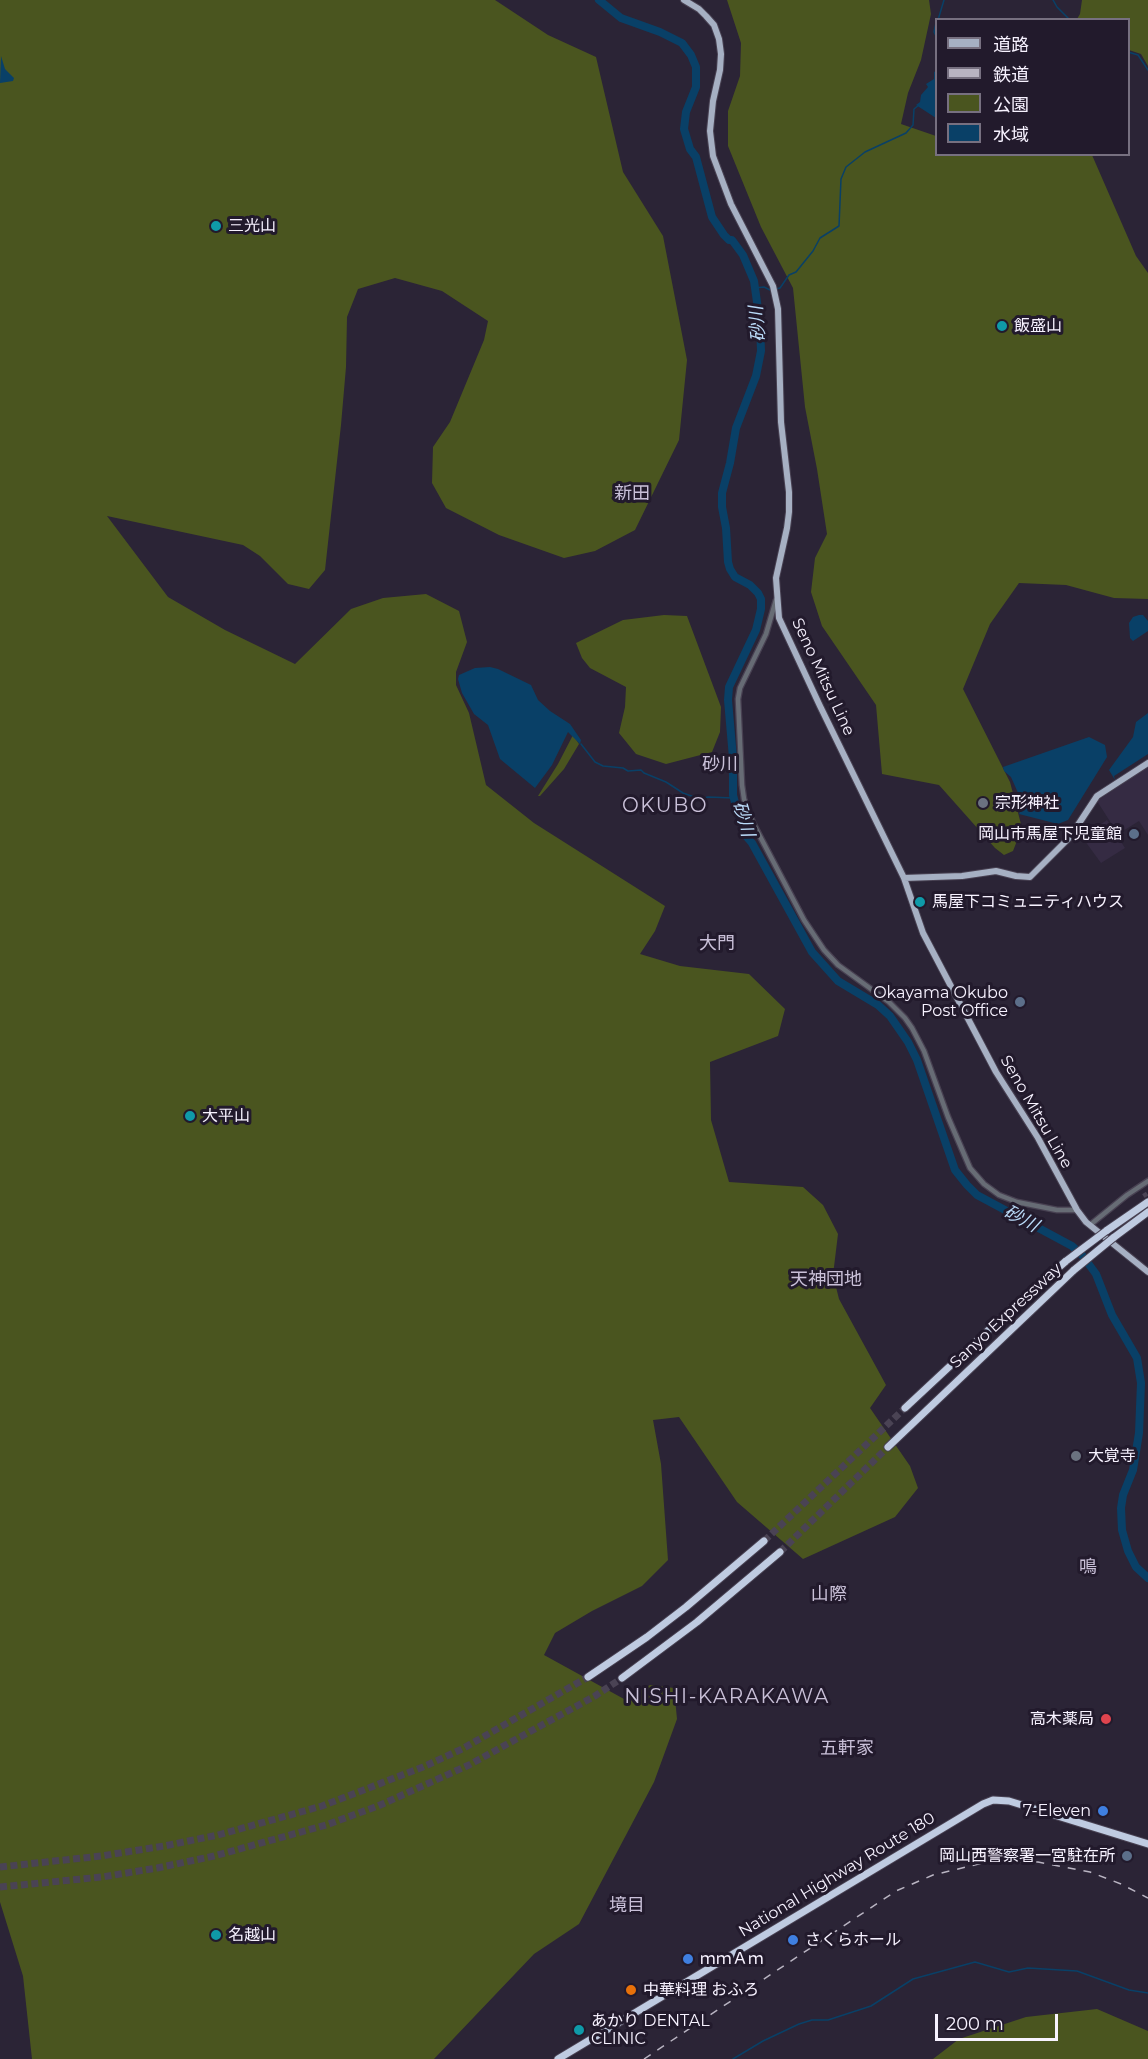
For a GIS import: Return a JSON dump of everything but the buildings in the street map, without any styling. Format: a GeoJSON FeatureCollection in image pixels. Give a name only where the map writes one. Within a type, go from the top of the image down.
{"type":"FeatureCollection","features":[{"type":"Feature","properties":{"kind":"highway","name":"Sanyo Expressway"},"geometry":{"type":"LineString","coordinates":[[906,1408],[1009,1311],[1066,1262],[1148,1202]]}},
{"type":"Feature","properties":{"kind":"highway","name":"Sanyo Expressway"},"geometry":{"type":"LineString","coordinates":[[888,1447],[1074,1270],[1148,1212]]}},
{"type":"Feature","properties":{"kind":"highway"},"geometry":{"type":"LineString","coordinates":[[588,1677],[686,1607],[764,1541]]}},
{"type":"Feature","properties":{"kind":"highway"},"geometry":{"type":"LineString","coordinates":[[622,1678],[697,1622],[780,1552]]}},
{"type":"Feature","properties":{"kind":"highway","name":"National Highway Route 180"},"geometry":{"type":"LineString","coordinates":[[558,2059],[797,1914],[988,1802],[1004,1800],[1015,1802],[1148,1844]]}},
{"type":"Feature","properties":{"kind":"main road","name":"Seno Mitsu Line"},"geometry":{"type":"LineString","coordinates":[[684,0],[706,16],[714,25],[719,39],[722,54],[711,118],[713,156],[731,204],[766,270],[776,296],[780,322],[781,422],[789,512],[776,578],[779,618],[904,878],[923,933],[996,1071],[1043,1146],[1077,1210],[1090,1225],[1148,1272]]}},
{"type":"Feature","properties":{"kind":"main road"},"geometry":{"type":"LineString","coordinates":[[904,878],[962,876],[996,871],[1030,877],[1070,837],[1097,796],[1148,763]]}},
{"type":"Feature","properties":{"kind":"street"},"geometry":{"type":"LineString","coordinates":[[777,597],[766,634],[740,688],[738,699],[742,785],[744,799],[753,823],[804,920],[824,950],[838,965],[889,1002],[906,1018],[924,1051],[948,1118],[970,1168],[984,1184],[999,1195],[1017,1202],[1057,1210],[1077,1210]]}},
{"type":"Feature","properties":{"kind":"street"},"geometry":{"type":"LineString","coordinates":[[1090,1225],[1148,1181]]}},
{"type":"Feature","properties":{"kind":"street"},"geometry":{"type":"LineString","coordinates":[[1140,1186],[1144,1193]]}},
{"type":"Feature","properties":{"kind":"shaded area"},"geometry":{"type":"Polygon","coordinates":[[[1148,765],[1148,835],[1139,821],[1118,834],[1097,801],[1148,765]]]}},
{"type":"Feature","properties":{"kind":"shaded area"},"geometry":{"type":"Polygon","coordinates":[[[1107,820],[1125,848],[1101,863],[1082,837],[1107,820]]]}},
{"type":"Feature","properties":{"kind":"green space"},"geometry":{"type":"Polygon","coordinates":[[[0,0],[495,0],[548,35],[596,57],[623,172],[663,236],[687,360],[679,440],[635,530],[595,551],[564,558],[499,535],[446,508],[432,483],[433,447],[450,422],[484,340],[488,321],[442,291],[395,278],[358,289],[347,317],[341,425],[325,570],[309,589],[288,584],[260,556],[243,545],[107,516],[168,597],[225,630],[295,664],[351,609],[383,598],[426,594],[459,611],[467,642],[456,672],[456,685],[469,713],[486,785],[534,823],[665,906],[655,931],[640,954],[680,966],[749,974],[785,1009],[778,1036],[710,1062],[711,1120],[729,1182],[803,1187],[823,1205],[838,1234],[833,1275],[839,1299],[886,1385],[870,1408],[910,1466],[918,1488],[895,1517],[803,1559],[737,1502],[679,1417],[653,1420],[661,1464],[668,1560],[642,1586],[555,1633],[544,1655],[624,1699],[650,1685],[674,1688],[677,1719],[654,1782],[579,1924],[534,1954],[434,2059],[32,2059],[23,1976],[0,1902],[0,0]]]}},
{"type":"Feature","properties":{"kind":"green space"},"geometry":{"type":"Polygon","coordinates":[[[727,0],[929,0],[931,14],[921,60],[908,93],[901,124],[935,136],[935,156],[1092,156],[1136,256],[1148,273],[1148,599],[1114,598],[1066,585],[1019,583],[990,624],[963,689],[1010,782],[1022,828],[1013,851],[1004,855],[995,848],[939,785],[882,774],[876,705],[822,626],[811,592],[815,558],[827,534],[805,407],[793,288],[761,227],[728,146],[728,111],[740,76],[741,43],[727,0]]]}},
{"type":"Feature","properties":{"kind":"green space"},"geometry":{"type":"Polygon","coordinates":[[[1082,0],[1148,0],[1148,66],[1141,54],[1130,50],[1130,18],[1078,18],[1082,0]]]}},
{"type":"Feature","properties":{"kind":"green space"},"geometry":{"type":"Polygon","coordinates":[[[664,615],[687,616],[721,707],[720,732],[712,752],[666,764],[636,754],[619,733],[625,707],[626,687],[590,668],[582,658],[576,643],[623,620],[664,615]]]}},
{"type":"Feature","properties":{"kind":"green space"},"geometry":{"type":"Polygon","coordinates":[[[573,735],[579,744],[564,769],[538,796],[558,764],[573,735]]]}},
{"type":"Feature","properties":{"kind":"green space"},"geometry":{"type":"Polygon","coordinates":[[[1097,2009],[1148,2031],[1148,2059],[933,2059],[959,2039],[1026,2017],[1097,2009]]]}},
{"type":"Feature","properties":{"kind":"water"},"geometry":{"type":"Polygon","coordinates":[[[1,56],[5,69],[14,78],[13,81],[0,83],[1,56]]]}},
{"type":"Feature","properties":{"kind":"water"},"geometry":{"type":"Polygon","coordinates":[[[934,72],[935,117],[916,105],[928,87],[926,84],[934,79],[934,72]]]}},
{"type":"Feature","properties":{"kind":"water"},"geometry":{"type":"Polygon","coordinates":[[[1143,615],[1148,621],[1148,631],[1133,641],[1130,638],[1129,623],[1133,617],[1143,615]]]}},
{"type":"Feature","properties":{"kind":"water"},"geometry":{"type":"Polygon","coordinates":[[[490,667],[531,685],[538,700],[570,724],[581,740],[580,744],[568,732],[552,765],[535,788],[500,759],[488,725],[474,714],[462,693],[459,675],[475,668],[490,667]]]}},
{"type":"Feature","properties":{"kind":"water"},"geometry":{"type":"Polygon","coordinates":[[[1148,713],[1148,754],[1114,776],[1115,780],[1109,770],[1133,737],[1136,722],[1148,713]]]}},
{"type":"Feature","properties":{"kind":"water"},"geometry":{"type":"Polygon","coordinates":[[[1089,737],[1105,745],[1107,757],[1068,820],[1058,824],[1019,814],[1022,804],[1019,795],[1011,777],[1003,767],[1089,737]]]}},
{"type":"Feature","properties":{"kind":"waterway","name":"砂川"},"geometry":{"type":"LineString","coordinates":[[599,0],[621,18],[660,32],[682,43],[691,55],[696,67],[696,87],[686,112],[684,129],[690,149],[696,157],[712,217],[724,235],[732,240],[743,255],[754,281],[761,351],[756,376],[736,428],[722,493],[730,569],[735,577],[750,585],[761,599],[756,630],[729,687],[728,700],[733,758],[733,795],[746,836],[812,952],[838,981],[878,1005],[890,1016],[908,1042],[917,1060],[955,1170],[977,1195],[1072,1246],[1096,1274],[1112,1315],[1137,1358],[1141,1383],[1139,1433],[1133,1470],[1123,1495],[1122,1530],[1128,1551],[1136,1567],[1148,1578]]}},
{"type":"Feature","properties":{"kind":"waterway"},"geometry":{"type":"LineString","coordinates":[[939,18],[944,0]]}},
{"type":"Feature","properties":{"kind":"waterway"},"geometry":{"type":"LineString","coordinates":[[1053,0],[1068,18]]}},
{"type":"Feature","properties":{"kind":"waterway"},"geometry":{"type":"LineString","coordinates":[[935,28],[935,34]]}},
{"type":"Feature","properties":{"kind":"waterway"},"geometry":{"type":"LineString","coordinates":[[1130,53],[1138,55],[1148,70]]}},
{"type":"Feature","properties":{"kind":"waterway"},"geometry":{"type":"LineString","coordinates":[[776,289],[780,288],[789,275],[796,272],[820,238],[839,226],[841,179],[846,167],[865,152],[906,133],[913,125],[914,109],[919,105]]}},
{"type":"Feature","properties":{"kind":"waterway"},"geometry":{"type":"LineString","coordinates":[[754,288],[764,287],[770,290]]}},
{"type":"Feature","properties":{"kind":"waterway"},"geometry":{"type":"LineString","coordinates":[[581,744],[595,762],[603,766],[623,768],[628,771],[641,770],[683,793],[700,799],[734,798]]}},
{"type":"Feature","properties":{"kind":"waterway"},"geometry":{"type":"LineString","coordinates":[[733,2059],[763,2041],[799,2024],[812,2020],[828,2020],[871,2006],[913,1979],[975,1962],[1009,1972],[1028,1968],[1077,1971],[1129,1990],[1148,1993]]}},
{"type":"Feature","properties":{"kind":"tunnel"},"geometry":{"type":"LineString","coordinates":[[1144,1193],[1148,1199]]}},
{"type":"Feature","properties":{"kind":"tunnel"},"geometry":{"type":"LineString","coordinates":[[764,1541],[905,1408]]}},
{"type":"Feature","properties":{"kind":"tunnel"},"geometry":{"type":"LineString","coordinates":[[780,1552],[888,1447]]}},
{"type":"Feature","properties":{"kind":"tunnel"},"geometry":{"type":"LineString","coordinates":[[0,1867],[101,1856],[164,1846],[218,1835],[322,1806],[423,1767],[462,1749],[588,1677]]}},
{"type":"Feature","properties":{"kind":"tunnel"},"geometry":{"type":"LineString","coordinates":[[0,1887],[102,1877],[157,1868],[214,1856],[326,1825],[378,1806],[469,1765],[595,1696],[622,1678]]}},
{"type":"Feature","properties":{"kind":"railway"},"geometry":{"type":"LineString","coordinates":[[644,2059],[896,1891],[933,1875],[987,1862],[1038,1862],[1090,1872],[1148,1898]]}},
{"type":"Feature","properties":{"kind":"place","name":"三光山"},"geometry":{"type":"Point","coordinates":[216,226]}},
{"type":"Feature","properties":{"kind":"place","name":"飯盛山"},"geometry":{"type":"Point","coordinates":[1002,326]}},
{"type":"Feature","properties":{"kind":"place","name":"宗形神社"},"geometry":{"type":"Point","coordinates":[983,803]}},
{"type":"Feature","properties":{"kind":"place","name":"岡山市馬屋下児童館"},"geometry":{"type":"Point","coordinates":[1134,834]}},
{"type":"Feature","properties":{"kind":"place","name":"馬屋下コミュニティハウス"},"geometry":{"type":"Point","coordinates":[920,902]}},
{"type":"Feature","properties":{"kind":"place","name":"Okayama Okubo Post Office"},"geometry":{"type":"Point","coordinates":[1020,1002]}},
{"type":"Feature","properties":{"kind":"place","name":"大平山"},"geometry":{"type":"Point","coordinates":[190,1116]}},
{"type":"Feature","properties":{"kind":"place","name":"大覚寺"},"geometry":{"type":"Point","coordinates":[1076,1456]}},
{"type":"Feature","properties":{"kind":"place","name":"高木薬局"},"geometry":{"type":"Point","coordinates":[1106,1719]}},
{"type":"Feature","properties":{"kind":"place","name":"7-Eleven"},"geometry":{"type":"Point","coordinates":[1103,1811]}},
{"type":"Feature","properties":{"kind":"place","name":"岡山西警察署一宮駐在所"},"geometry":{"type":"Point","coordinates":[1127,1856]}},
{"type":"Feature","properties":{"kind":"place","name":"名越山"},"geometry":{"type":"Point","coordinates":[216,1935]}},
{"type":"Feature","properties":{"kind":"place","name":"さくらホール"},"geometry":{"type":"Point","coordinates":[793,1940]}},
{"type":"Feature","properties":{"kind":"place","name":"ｍｍＡｍ"},"geometry":{"type":"Point","coordinates":[688,1959]}},
{"type":"Feature","properties":{"kind":"place","name":"中華料理 おふろ"},"geometry":{"type":"Point","coordinates":[631,1990]}},
{"type":"Feature","properties":{"kind":"place","name":"あかり DENTAL CLINIC"},"geometry":{"type":"Point","coordinates":[579,2030]}},
{"type":"Feature","properties":{"kind":"district","name":"新田"},"geometry":{"type":"Point","coordinates":[632,494]}},
{"type":"Feature","properties":{"kind":"district","name":"砂川"},"geometry":{"type":"Point","coordinates":[720,765]}},
{"type":"Feature","properties":{"kind":"district","name":"OKUBO"},"geometry":{"type":"Point","coordinates":[665,806]}},
{"type":"Feature","properties":{"kind":"district","name":"大門"},"geometry":{"type":"Point","coordinates":[717,944]}},
{"type":"Feature","properties":{"kind":"district","name":"天神団地"},"geometry":{"type":"Point","coordinates":[826,1280]}},
{"type":"Feature","properties":{"kind":"district","name":"鳴"},"geometry":{"type":"Point","coordinates":[1088,1568]}},
{"type":"Feature","properties":{"kind":"district","name":"山際"},"geometry":{"type":"Point","coordinates":[829,1595]}},
{"type":"Feature","properties":{"kind":"district","name":"NISHI-KARAKAWA"},"geometry":{"type":"Point","coordinates":[727,1697]}},
{"type":"Feature","properties":{"kind":"district","name":"五軒家"},"geometry":{"type":"Point","coordinates":[847,1749]}},
{"type":"Feature","properties":{"kind":"district","name":"境目"},"geometry":{"type":"Point","coordinates":[627,1906]}}]}
